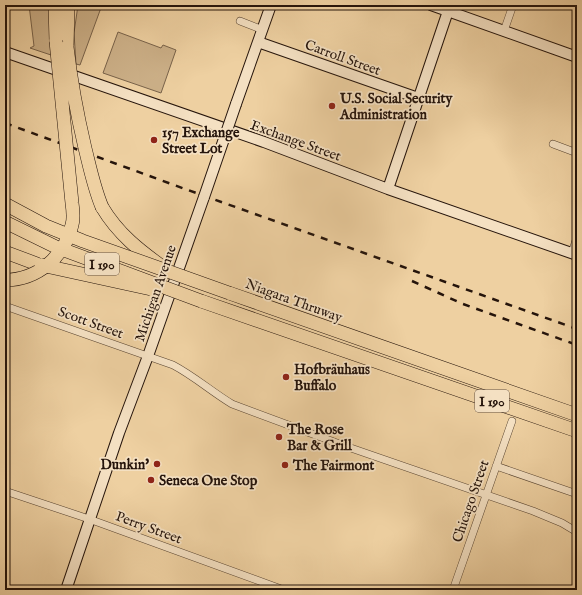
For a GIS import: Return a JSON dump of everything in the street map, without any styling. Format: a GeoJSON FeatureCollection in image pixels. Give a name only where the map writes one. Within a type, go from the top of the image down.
{"type":"FeatureCollection","features":[{"type":"Feature","properties":{"kind":"highway"},"geometry":{"type":"LineString","coordinates":[[5,280],[25,277],[46,267],[59,254],[66,242],[72,225],[72,203],[56,40],[55,5]]}},
{"type":"Feature","properties":{"kind":"highway"},"geometry":{"type":"LineString","coordinates":[[68,5],[67,47],[71,81],[76,113],[94,187],[102,207],[109,219],[130,242],[170,272]]}},
{"type":"Feature","properties":{"kind":"highway","name":"Niagara Thruway"},"geometry":{"type":"LineString","coordinates":[[5,204],[46,226],[83,242],[577,415]]}},
{"type":"Feature","properties":{"kind":"highway","name":"I 190"},"geometry":{"type":"LineString","coordinates":[[5,222],[56,247],[201,301],[577,431]]}},
{"type":"Feature","properties":{"kind":"highway"},"geometry":{"type":"LineString","coordinates":[[5,252],[37,264]]}},
{"type":"Feature","properties":{"kind":"highway"},"geometry":{"type":"LineString","coordinates":[[5,257],[201,301]]}},
{"type":"Feature","properties":{"kind":"street","name":"Michigan Avenue"},"geometry":{"type":"LineString","coordinates":[[66,590],[119,433],[148,356],[271,5]]}},
{"type":"Feature","properties":{"kind":"street"},"geometry":{"type":"LineString","coordinates":[[431,5],[577,57]]}},
{"type":"Feature","properties":{"kind":"street"},"geometry":{"type":"LineString","coordinates":[[504,31],[513,5]]}},
{"type":"Feature","properties":{"kind":"street"},"geometry":{"type":"LineString","coordinates":[[388,189],[448,11]]}},
{"type":"Feature","properties":{"kind":"street"},"geometry":{"type":"LineString","coordinates":[[240,22],[263,30]]}},
{"type":"Feature","properties":{"kind":"street","name":"Carroll Street"},"geometry":{"type":"LineString","coordinates":[[258,42],[418,98]]}},
{"type":"Feature","properties":{"kind":"street","name":"Exchange Street"},"geometry":{"type":"LineString","coordinates":[[5,52],[264,142],[388,189],[574,254]]}},
{"type":"Feature","properties":{"kind":"street"},"geometry":{"type":"LineString","coordinates":[[553,144],[577,153]]}},
{"type":"Feature","properties":{"kind":"street"},"geometry":{"type":"LineString","coordinates":[[574,254],[577,237]]}},
{"type":"Feature","properties":{"kind":"street","name":"Scott Street"},"geometry":{"type":"LineString","coordinates":[[5,306],[173,365],[190,374],[232,404],[345,446],[486,494]]}},
{"type":"Feature","properties":{"kind":"street","name":"Chicago Street"},"geometry":{"type":"LineString","coordinates":[[453,590],[512,421]]}},
{"type":"Feature","properties":{"kind":"street"},"geometry":{"type":"LineString","coordinates":[[496,466],[577,494]]}},
{"type":"Feature","properties":{"kind":"street","name":"Perry Street"},"geometry":{"type":"LineString","coordinates":[[5,491],[284,590]]}},
{"type":"Feature","properties":{"kind":"street"},"geometry":{"type":"LineString","coordinates":[[486,494],[562,523],[577,532]]}},
{"type":"Feature","properties":{"kind":"shaded area"},"geometry":{"type":"Polygon","coordinates":[[[29,5],[51,5],[51,55],[30,48],[34,46],[29,5]]]}},
{"type":"Feature","properties":{"kind":"shaded area"},"geometry":{"type":"Polygon","coordinates":[[[78,5],[102,5],[80,65],[76,64],[74,33],[78,5]]]}},
{"type":"Feature","properties":{"kind":"shaded area"},"geometry":{"type":"Polygon","coordinates":[[[118,32],[161,48],[163,45],[176,50],[161,93],[103,73],[118,32]]]}},
{"type":"Feature","properties":{"kind":"railway"},"geometry":{"type":"LineString","coordinates":[[5,123],[577,329]]}},
{"type":"Feature","properties":{"kind":"railway"},"geometry":{"type":"LineString","coordinates":[[412,281],[463,304],[577,345]]}},
{"type":"Feature","properties":{"kind":"place","name":"U.S. Social Security Administration"},"geometry":{"type":"Point","coordinates":[332,106]}},
{"type":"Feature","properties":{"kind":"place","name":"157 Exchange Street Lot"},"geometry":{"type":"Point","coordinates":[154,140]}},
{"type":"Feature","properties":{"kind":"place","name":"Hofbräuhaus Buffalo"},"geometry":{"type":"Point","coordinates":[286,377]}},
{"type":"Feature","properties":{"kind":"place","name":"The Rose Bar & Grill"},"geometry":{"type":"Point","coordinates":[279,437]}},
{"type":"Feature","properties":{"kind":"place","name":"Dunkin'"},"geometry":{"type":"Point","coordinates":[157,464]}},
{"type":"Feature","properties":{"kind":"place","name":"The Fairmont"},"geometry":{"type":"Point","coordinates":[285,465]}},
{"type":"Feature","properties":{"kind":"place","name":"Seneca One Stop"},"geometry":{"type":"Point","coordinates":[151,480]}}]}
